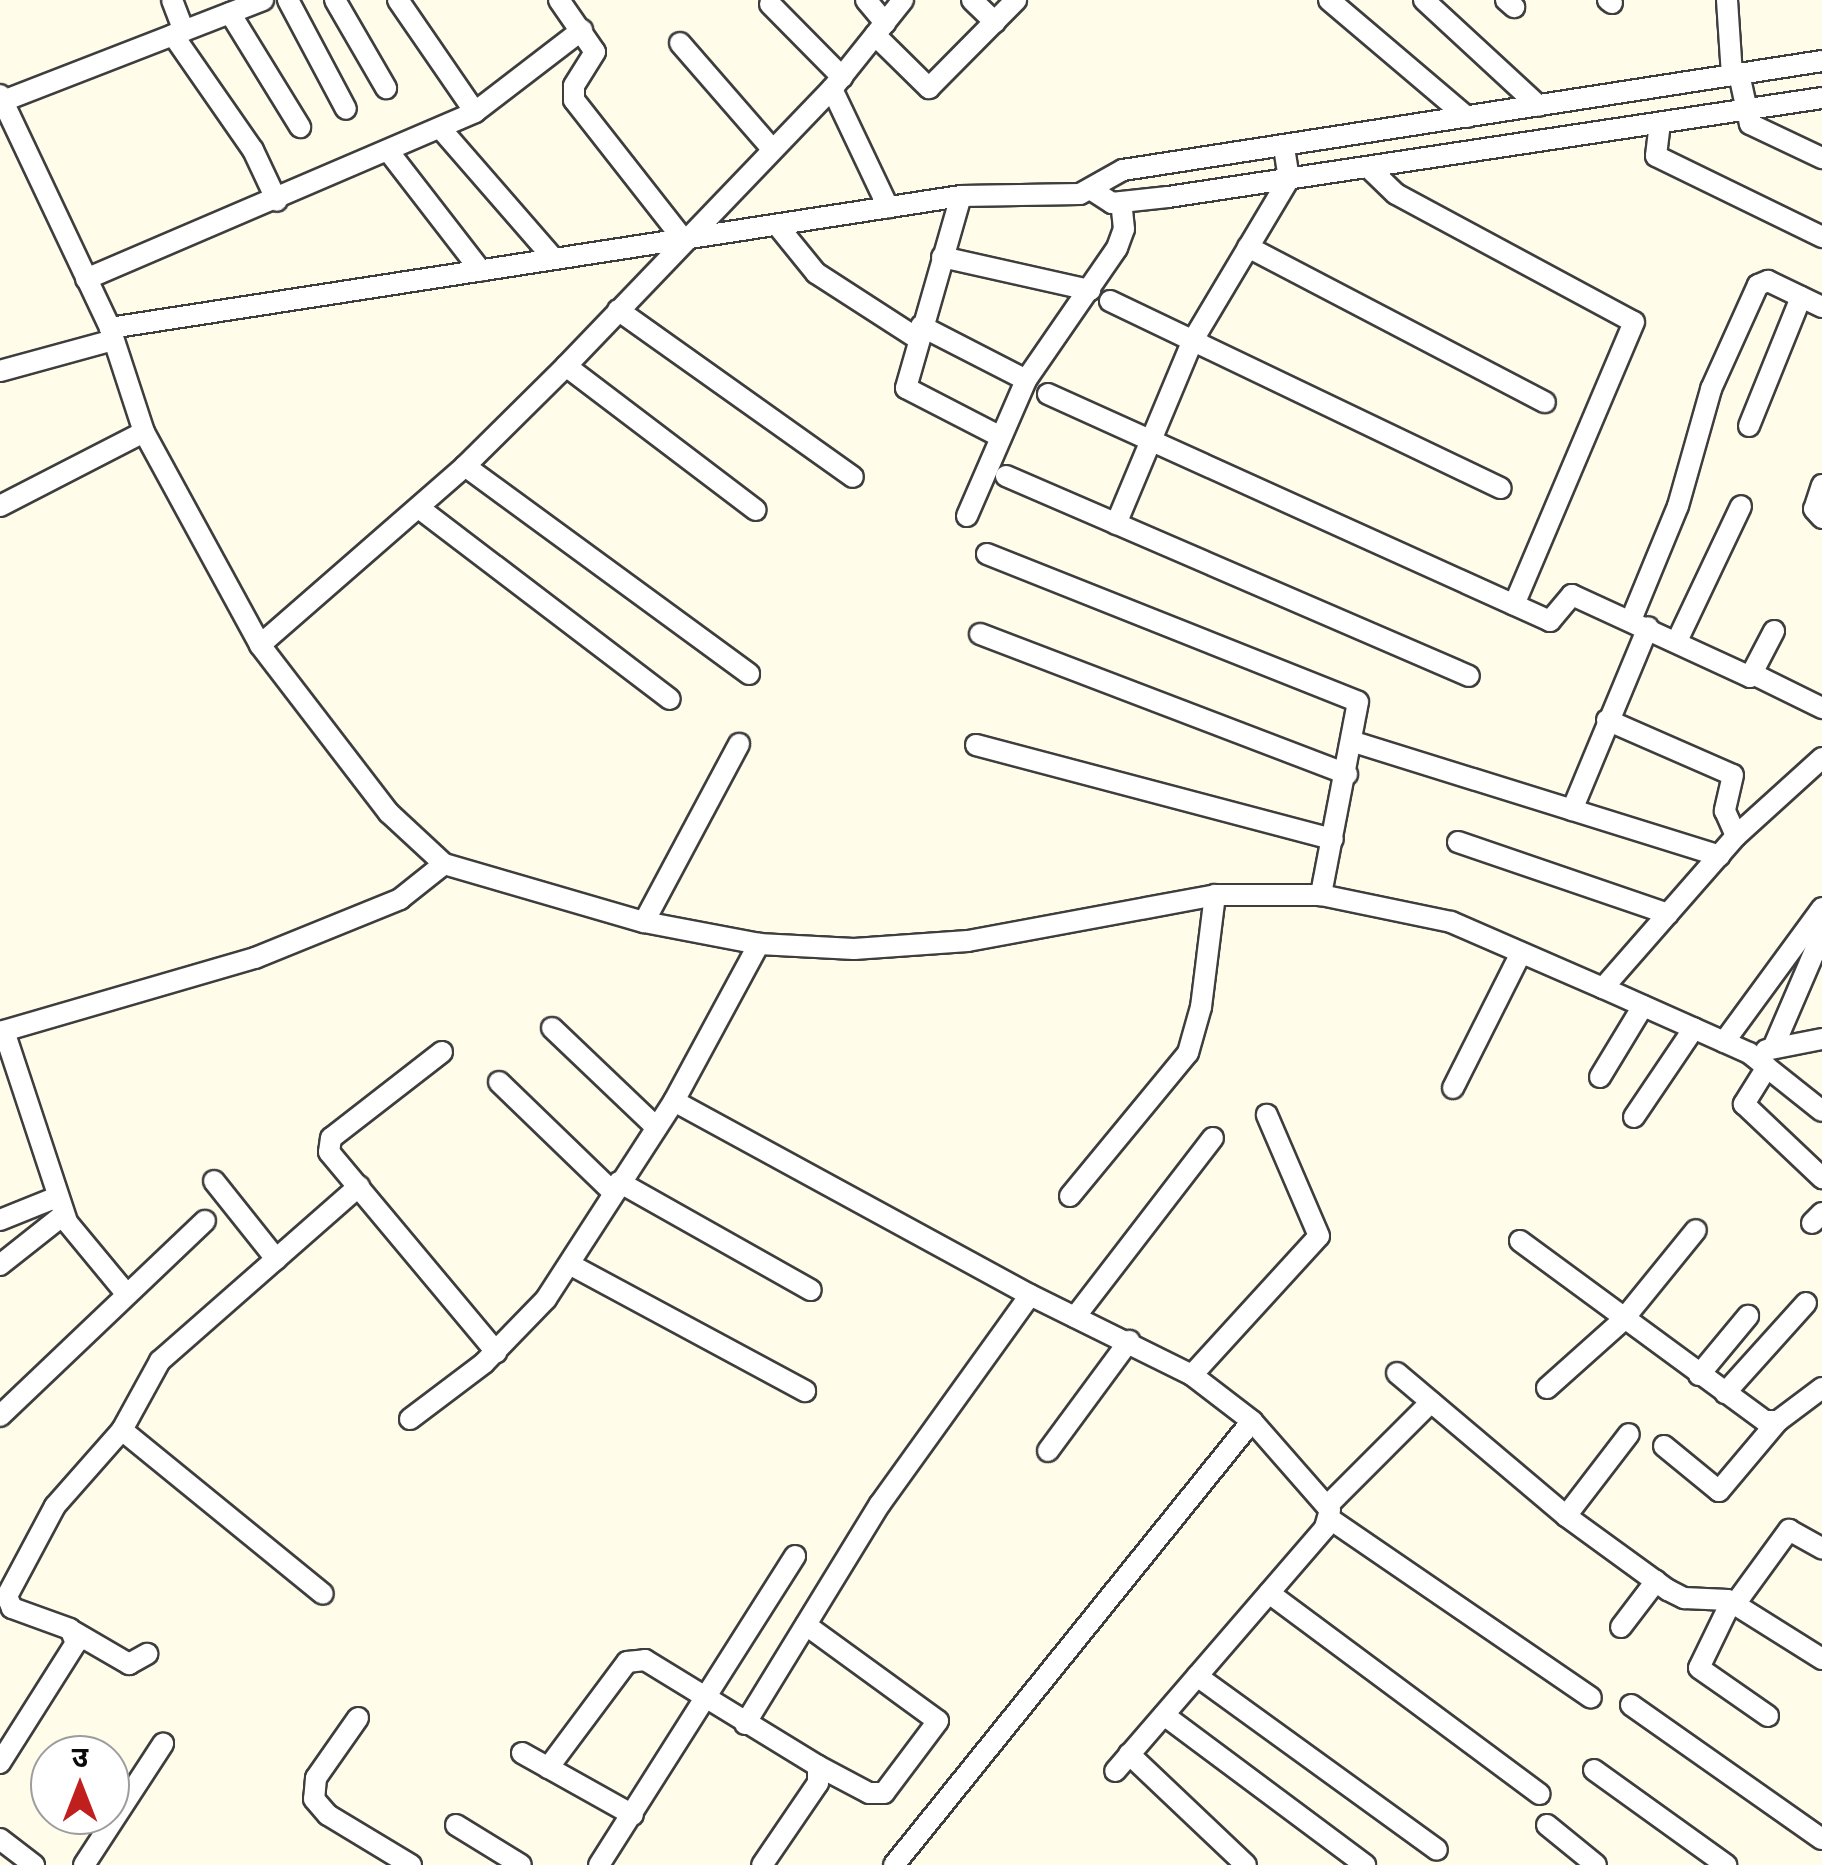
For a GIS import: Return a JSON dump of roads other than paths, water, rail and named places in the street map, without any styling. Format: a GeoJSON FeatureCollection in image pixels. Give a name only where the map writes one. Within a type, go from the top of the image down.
{"type":"FeatureCollection","features":[{"type":"Feature","properties":{"kind":"street"},"geometry":{"type":"LineString","coordinates":[[172,0],[178,33],[254,150],[277,201]]}},
{"type":"Feature","properties":{"kind":"street"},"geometry":{"type":"LineString","coordinates":[[288,0],[346,109]]}},
{"type":"Feature","properties":{"kind":"street"},"geometry":{"type":"LineString","coordinates":[[335,0],[386,88]]}},
{"type":"Feature","properties":{"kind":"street"},"geometry":{"type":"LineString","coordinates":[[398,0],[475,112]]}},
{"type":"Feature","properties":{"kind":"street"},"geometry":{"type":"LineString","coordinates":[[559,0],[595,52],[574,86],[574,100],[684,239]]}},
{"type":"Feature","properties":{"kind":"street"},"geometry":{"type":"LineString","coordinates":[[866,0],[880,29],[928,88],[1016,0]]}},
{"type":"Feature","properties":{"kind":"street"},"geometry":{"type":"LineString","coordinates":[[260,645],[465,466],[566,366],[837,83],[903,0]]}},
{"type":"Feature","properties":{"kind":"street"},"geometry":{"type":"LineString","coordinates":[[972,0],[995,22]]}},
{"type":"Feature","properties":{"kind":"street"},"geometry":{"type":"LineString","coordinates":[[1424,0],[1538,106]]}},
{"type":"Feature","properties":{"kind":"street"},"geometry":{"type":"LineString","coordinates":[[1727,0],[1736,75],[1752,126],[1822,158]]}},
{"type":"Feature","properties":{"kind":"street"},"geometry":{"type":"LineString","coordinates":[[255,2],[2,98],[112,334],[144,432],[260,645],[388,812],[444,864],[644,922],[760,944],[854,949],[1016,933],[1215,895],[1320,894],[1451,922],[1749,1053],[1770,1058],[1822,1110]]}},
{"type":"Feature","properties":{"kind":"street"},"geometry":{"type":"LineString","coordinates":[[1335,2],[1467,117]]}},
{"type":"Feature","properties":{"kind":"street"},"geometry":{"type":"LineString","coordinates":[[770,4],[837,83],[888,208]]}},
{"type":"Feature","properties":{"kind":"street"},"geometry":{"type":"LineString","coordinates":[[230,13],[300,127]]}},
{"type":"Feature","properties":{"kind":"street"},"geometry":{"type":"LineString","coordinates":[[86,278],[277,201],[475,112],[582,30]]}},
{"type":"Feature","properties":{"kind":"street"},"geometry":{"type":"LineString","coordinates":[[680,43],[772,149]]}},
{"type":"Feature","properties":{"kind":"street"},"geometry":{"type":"LineString","coordinates":[[0,371],[112,334],[482,271],[961,196],[1092,190],[1123,170],[1822,62]]}},
{"type":"Feature","properties":{"kind":"street"},"geometry":{"type":"LineString","coordinates":[[1092,190],[1106,202],[1157,198],[1822,98]]}},
{"type":"Feature","properties":{"kind":"street"},"geometry":{"type":"LineString","coordinates":[[1660,123],[1656,156],[1822,237]]}},
{"type":"Feature","properties":{"kind":"street"},"geometry":{"type":"LineString","coordinates":[[441,129],[554,259]]}},
{"type":"Feature","properties":{"kind":"street"},"geometry":{"type":"LineString","coordinates":[[1116,524],[1193,340],[1289,180],[1284,146]]}},
{"type":"Feature","properties":{"kind":"street"},"geometry":{"type":"LineString","coordinates":[[389,152],[482,271]]}},
{"type":"Feature","properties":{"kind":"street"},"geometry":{"type":"LineString","coordinates":[[1369,168],[1396,194],[1634,322],[1514,604]]}},
{"type":"Feature","properties":{"kind":"street"},"geometry":{"type":"LineString","coordinates":[[961,196],[906,388],[999,436]]}},
{"type":"Feature","properties":{"kind":"street"},"geometry":{"type":"LineString","coordinates":[[967,516],[1026,380],[1090,290],[1121,238],[1125,202]]}},
{"type":"Feature","properties":{"kind":"street"},"geometry":{"type":"LineString","coordinates":[[777,224],[816,273],[920,332],[1026,380]]}},
{"type":"Feature","properties":{"kind":"street"},"geometry":{"type":"LineString","coordinates":[[1248,248],[1545,402]]}},
{"type":"Feature","properties":{"kind":"street"},"geometry":{"type":"LineString","coordinates":[[942,257],[1090,290]]}},
{"type":"Feature","properties":{"kind":"street"},"geometry":{"type":"LineString","coordinates":[[1572,810],[1607,720],[1678,506],[1711,389],[1758,284],[1768,282],[1822,307]]}},
{"type":"Feature","properties":{"kind":"street"},"geometry":{"type":"LineString","coordinates":[[1749,426],[1802,297]]}},
{"type":"Feature","properties":{"kind":"street"},"geometry":{"type":"LineString","coordinates":[[1110,301],[1501,488]]}},
{"type":"Feature","properties":{"kind":"street"},"geometry":{"type":"LineString","coordinates":[[618,310],[853,477]]}},
{"type":"Feature","properties":{"kind":"street"},"geometry":{"type":"LineString","coordinates":[[566,366],[756,510]]}},
{"type":"Feature","properties":{"kind":"street"},"geometry":{"type":"LineString","coordinates":[[1048,394],[1552,621],[1569,594],[1822,708]]}},
{"type":"Feature","properties":{"kind":"street"},"geometry":{"type":"LineString","coordinates":[[0,506],[144,432]]}},
{"type":"Feature","properties":{"kind":"street"},"geometry":{"type":"LineString","coordinates":[[465,466],[749,674]]}},
{"type":"Feature","properties":{"kind":"street"},"geometry":{"type":"LineString","coordinates":[[1006,476],[1469,676]]}},
{"type":"Feature","properties":{"kind":"street"},"geometry":{"type":"LineString","coordinates":[[1822,486],[1814,513],[1822,518]]}},
{"type":"Feature","properties":{"kind":"street"},"geometry":{"type":"LineString","coordinates":[[1677,641],[1741,506]]}},
{"type":"Feature","properties":{"kind":"street"},"geometry":{"type":"LineString","coordinates":[[418,508],[670,699]]}},
{"type":"Feature","properties":{"kind":"street"},"geometry":{"type":"LineString","coordinates":[[987,554],[1354,700],[1360,708],[1320,894]]}},
{"type":"Feature","properties":{"kind":"street"},"geometry":{"type":"LineString","coordinates":[[1755,675],[1774,631]]}},
{"type":"Feature","properties":{"kind":"street"},"geometry":{"type":"LineString","coordinates":[[980,634],[1347,774]]}},
{"type":"Feature","properties":{"kind":"street"},"geometry":{"type":"LineString","coordinates":[[1607,720],[1732,775],[1725,811],[1736,836]]}},
{"type":"Feature","properties":{"kind":"street"},"geometry":{"type":"LineString","coordinates":[[1354,742],[1720,856]]}},
{"type":"Feature","properties":{"kind":"street"},"geometry":{"type":"LineString","coordinates":[[644,922],[739,744]]}},
{"type":"Feature","properties":{"kind":"street"},"geometry":{"type":"LineString","coordinates":[[976,744],[1332,839]]}},
{"type":"Feature","properties":{"kind":"street"},"geometry":{"type":"LineString","coordinates":[[1603,988],[1736,836],[1822,758]]}},
{"type":"Feature","properties":{"kind":"street"},"geometry":{"type":"LineString","coordinates":[[1458,842],[1668,914]]}},
{"type":"Feature","properties":{"kind":"street"},"geometry":{"type":"LineString","coordinates":[[126,1292],[60,1206],[2,1031],[256,958],[400,899],[444,864]]}},
{"type":"Feature","properties":{"kind":"street"},"geometry":{"type":"LineString","coordinates":[[1070,1196],[1191,1044],[1215,895]]}},
{"type":"Feature","properties":{"kind":"street"},"geometry":{"type":"LineString","coordinates":[[1724,1042],[1822,908]]}},
{"type":"Feature","properties":{"kind":"street"},"geometry":{"type":"LineString","coordinates":[[1822,934],[1770,1058],[1744,1104],[1822,1178]]}},
{"type":"Feature","properties":{"kind":"street"},"geometry":{"type":"LineString","coordinates":[[410,1418],[496,1352],[571,1264],[616,1187],[674,1101],[760,944]]}},
{"type":"Feature","properties":{"kind":"street"},"geometry":{"type":"LineString","coordinates":[[1454,1088],[1521,952]]}},
{"type":"Feature","properties":{"kind":"street"},"geometry":{"type":"LineString","coordinates":[[1600,1077],[1643,1006]]}},
{"type":"Feature","properties":{"kind":"street"},"geometry":{"type":"LineString","coordinates":[[552,1028],[656,1127]]}},
{"type":"Feature","properties":{"kind":"street"},"geometry":{"type":"LineString","coordinates":[[1634,1117],[1694,1028]]}},
{"type":"Feature","properties":{"kind":"street"},"geometry":{"type":"LineString","coordinates":[[1770,1058],[1822,1039]]}},
{"type":"Feature","properties":{"kind":"street"},"geometry":{"type":"LineString","coordinates":[[442,1052],[331,1138],[329,1152],[496,1352]]}},
{"type":"Feature","properties":{"kind":"street"},"geometry":{"type":"LineString","coordinates":[[499,1082],[616,1187],[811,1290]]}},
{"type":"Feature","properties":{"kind":"street"},"geometry":{"type":"LineString","coordinates":[[674,1101],[1030,1295],[1192,1374],[1252,1422],[1328,1513],[1591,1698]]}},
{"type":"Feature","properties":{"kind":"street"},"geometry":{"type":"LineString","coordinates":[[1192,1374],[1320,1236],[1267,1116]]}},
{"type":"Feature","properties":{"kind":"street"},"geometry":{"type":"LineString","coordinates":[[1075,1316],[1212,1138]]}},
{"type":"Feature","properties":{"kind":"street"},"geometry":{"type":"LineString","coordinates":[[214,1181],[276,1258]]}},
{"type":"Feature","properties":{"kind":"street"},"geometry":{"type":"LineString","coordinates":[[148,1654],[128,1664],[74,1632],[4,1599],[8,1584],[55,1506],[122,1430],[160,1361],[359,1186]]}},
{"type":"Feature","properties":{"kind":"street"},"geometry":{"type":"LineString","coordinates":[[0,1220],[60,1206]]}},
{"type":"Feature","properties":{"kind":"street"},"geometry":{"type":"LineString","coordinates":[[0,1266],[60,1206]]}},
{"type":"Feature","properties":{"kind":"street"},"geometry":{"type":"LineString","coordinates":[[0,1416],[206,1220]]}},
{"type":"Feature","properties":{"kind":"street"},"geometry":{"type":"LineString","coordinates":[[1547,1388],[1622,1321],[1696,1230]]}},
{"type":"Feature","properties":{"kind":"street"},"geometry":{"type":"LineString","coordinates":[[1520,1241],[1622,1321],[1724,1393],[1765,1421],[1778,1421]]}},
{"type":"Feature","properties":{"kind":"street"},"geometry":{"type":"LineString","coordinates":[[571,1264],[805,1392]]}},
{"type":"Feature","properties":{"kind":"street"},"geometry":{"type":"LineString","coordinates":[[744,1724],[938,1418],[1030,1295]]}},
{"type":"Feature","properties":{"kind":"street"},"geometry":{"type":"LineString","coordinates":[[1724,1393],[1806,1303]]}},
{"type":"Feature","properties":{"kind":"street"},"geometry":{"type":"LineString","coordinates":[[1699,1375],[1748,1316]]}},
{"type":"Feature","properties":{"kind":"street"},"geometry":{"type":"LineString","coordinates":[[1048,1451],[1129,1340]]}},
{"type":"Feature","properties":{"kind":"street"},"geometry":{"type":"LineString","coordinates":[[1396,1373],[1566,1516],[1656,1581],[1684,1598],[1733,1603],[1822,1659]]}},
{"type":"Feature","properties":{"kind":"street"},"geometry":{"type":"LineString","coordinates":[[1664,1446],[1719,1491],[1778,1421],[1822,1388]]}},
{"type":"Feature","properties":{"kind":"street"},"geometry":{"type":"LineString","coordinates":[[1246,1865],[1122,1763],[1270,1592],[1328,1513],[1431,1402]]}},
{"type":"Feature","properties":{"kind":"street"},"geometry":{"type":"LineString","coordinates":[[894,1865],[1252,1422]]}},
{"type":"Feature","properties":{"kind":"street"},"geometry":{"type":"LineString","coordinates":[[122,1430],[323,1594]]}},
{"type":"Feature","properties":{"kind":"street"},"geometry":{"type":"LineString","coordinates":[[1566,1516],[1629,1434]]}},
{"type":"Feature","properties":{"kind":"street"},"geometry":{"type":"LineString","coordinates":[[1768,1716],[1699,1668],[1733,1603],[1789,1530],[1822,1548]]}},
{"type":"Feature","properties":{"kind":"street"},"geometry":{"type":"LineString","coordinates":[[599,1865],[795,1556]]}},
{"type":"Feature","properties":{"kind":"street"},"geometry":{"type":"LineString","coordinates":[[1621,1627],[1656,1581]]}},
{"type":"Feature","properties":{"kind":"street"},"geometry":{"type":"LineString","coordinates":[[1270,1592],[1540,1794]]}},
{"type":"Feature","properties":{"kind":"street"},"geometry":{"type":"LineString","coordinates":[[548,1768],[633,1658],[818,1766],[869,1793],[884,1793],[938,1720],[806,1625]]}},
{"type":"Feature","properties":{"kind":"street"},"geometry":{"type":"LineString","coordinates":[[0,1763],[72,1650],[74,1632]]}},
{"type":"Feature","properties":{"kind":"street"},"geometry":{"type":"LineString","coordinates":[[1197,1676],[1437,1850]]}},
{"type":"Feature","properties":{"kind":"street"},"geometry":{"type":"LineString","coordinates":[[1631,1705],[1822,1839]]}},
{"type":"Feature","properties":{"kind":"street"},"geometry":{"type":"LineString","coordinates":[[1164,1715],[1366,1865]]}},
{"type":"Feature","properties":{"kind":"street"},"geometry":{"type":"LineString","coordinates":[[358,1718],[316,1778],[314,1799],[328,1815],[410,1865]]}},
{"type":"Feature","properties":{"kind":"street"},"geometry":{"type":"LineString","coordinates":[[84,1865],[163,1744]]}},
{"type":"Feature","properties":{"kind":"street"},"geometry":{"type":"LineString","coordinates":[[522,1753],[633,1815]]}},
{"type":"Feature","properties":{"kind":"street"},"geometry":{"type":"LineString","coordinates":[[762,1865],[818,1783],[818,1766]]}},
{"type":"Feature","properties":{"kind":"street"},"geometry":{"type":"LineString","coordinates":[[1594,1770],[1726,1865]]}},
{"type":"Feature","properties":{"kind":"street"},"geometry":{"type":"LineString","coordinates":[[456,1825],[521,1865]]}},
{"type":"Feature","properties":{"kind":"street"},"geometry":{"type":"LineString","coordinates":[[1547,1825],[1596,1865]]}},
{"type":"Feature","properties":{"kind":"street"},"geometry":{"type":"LineString","coordinates":[[0,1838],[34,1865]]}}]}
